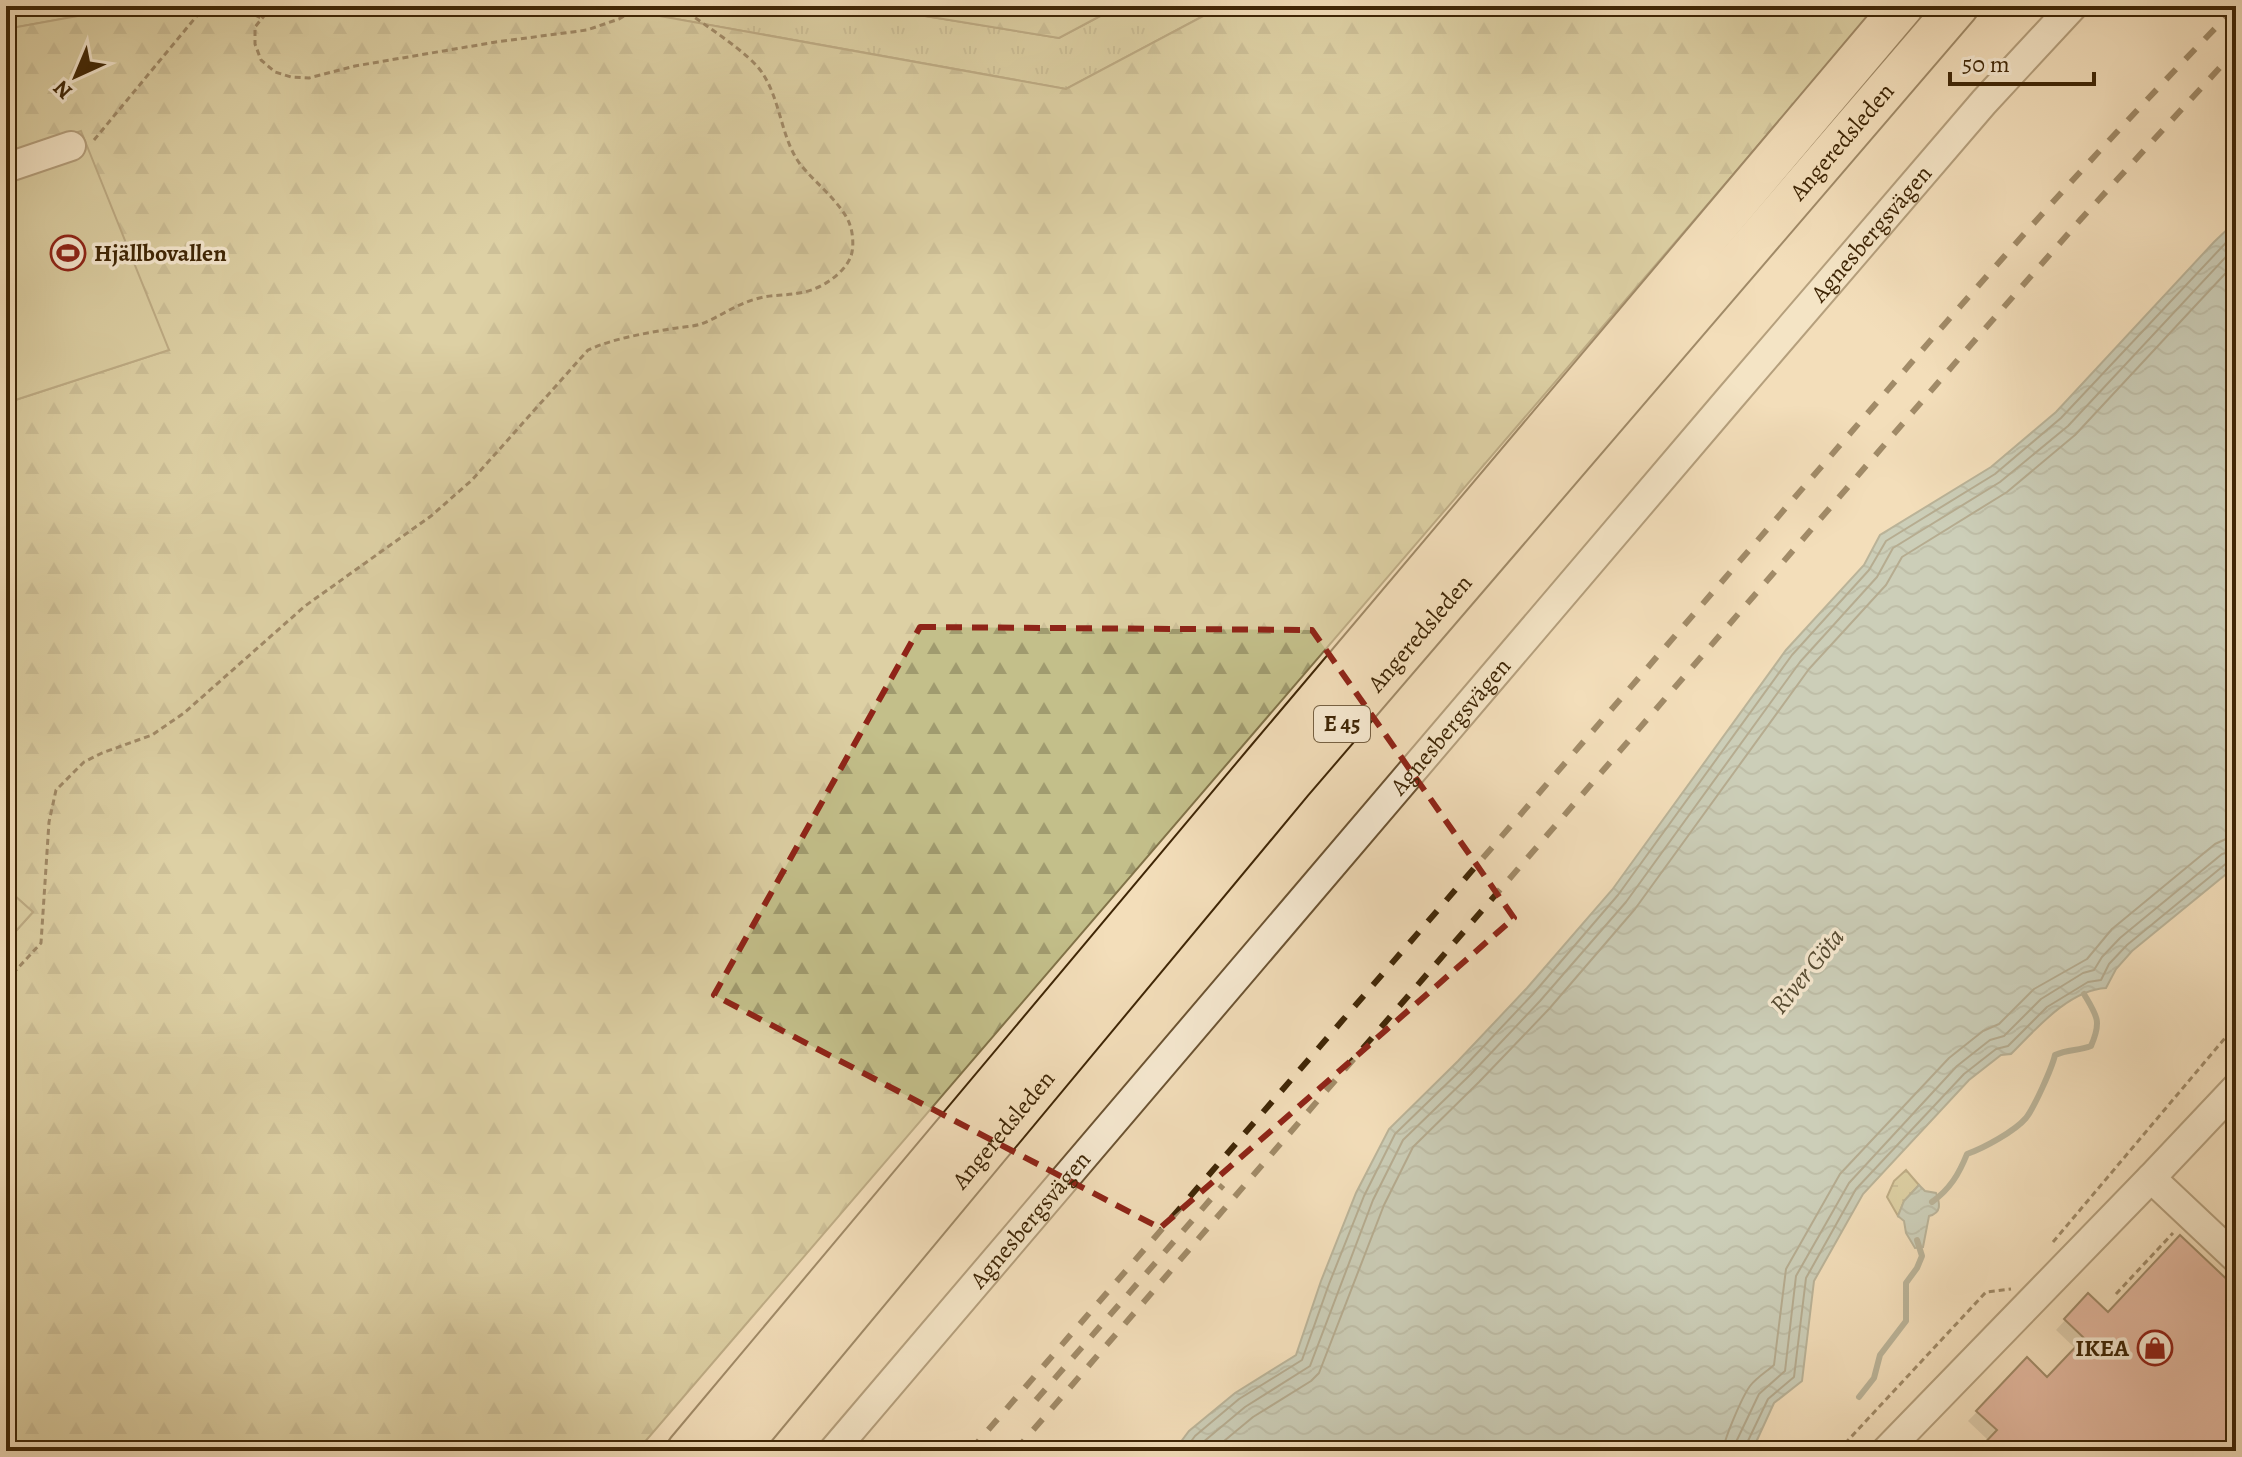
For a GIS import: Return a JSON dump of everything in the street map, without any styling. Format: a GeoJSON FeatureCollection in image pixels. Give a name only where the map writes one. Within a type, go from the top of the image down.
{"type":"FeatureCollection","features":[{"type":"Feature","properties":{"kind":"highway","name":"Angeredsleden"},"geometry":{"type":"LineString","coordinates":[[687,1451],[1903,6]]}},
{"type":"Feature","properties":{"kind":"highway","name":"Angeredsleden"},"geometry":{"type":"LineString","coordinates":[[736,1451],[1292,782],[1958,6]]}},
{"type":"Feature","properties":{"kind":"street","name":"Agnesbergsvägen"},"geometry":{"type":"LineString","coordinates":[[833,1451],[1913,184],[2073,6]]}},
{"type":"Feature","properties":{"kind":"street"},"geometry":{"type":"LineString","coordinates":[[6,168],[71,146]]}},
{"type":"Feature","properties":{"kind":"street"},"geometry":{"type":"LineString","coordinates":[[1886,1451],[2236,1088]]}},
{"type":"Feature","properties":{"kind":"street"},"geometry":{"type":"LineString","coordinates":[[2151,1178],[2236,1258]]}},
{"type":"Feature","properties":{"kind":"path"},"geometry":{"type":"LineString","coordinates":[[71,146],[95,140],[205,6]]}},
{"type":"Feature","properties":{"kind":"path"},"geometry":{"type":"LineString","coordinates":[[237,6],[261,18]]}},
{"type":"Feature","properties":{"kind":"path"},"geometry":{"type":"LineString","coordinates":[[272,6],[255,27],[255,44],[261,60],[275,72],[309,78],[355,66],[587,30],[619,19],[640,6]]}},
{"type":"Feature","properties":{"kind":"path"},"geometry":{"type":"LineString","coordinates":[[6,981],[41,943],[49,822],[56,790],[84,762],[152,735],[184,713],[305,606],[431,516],[472,480],[588,350],[612,340],[697,325],[758,298],[816,289],[851,257],[850,224],[792,152],[776,101],[763,73],[751,58],[683,9],[671,6]]}},
{"type":"Feature","properties":{"kind":"path"},"geometry":{"type":"LineString","coordinates":[[2054,1241],[2236,1025]]}},
{"type":"Feature","properties":{"kind":"path"},"geometry":{"type":"LineString","coordinates":[[2116,1294],[2178,1227]]}},
{"type":"Feature","properties":{"kind":"path"},"geometry":{"type":"LineString","coordinates":[[1838,1451],[1986,1292],[2015,1288]]}},
{"type":"Feature","properties":{"kind":"highlighted area"},"geometry":{"type":"Polygon","coordinates":[[[920,627],[1312,630],[1514,918],[1160,1228],[714,995],[920,627]]]}},
{"type":"Feature","properties":{"kind":"green space"},"geometry":{"type":"Polygon","coordinates":[[[6,6],[133,6],[6,29],[6,6]]]}},
{"type":"Feature","properties":{"kind":"green space"},"geometry":{"type":"Polygon","coordinates":[[[133,6],[604,6],[1066,89],[1222,6],[1878,6],[637,1451],[6,1451],[6,942],[33,912],[6,888],[6,403],[169,350],[6,156],[6,29],[133,6]]]}},
{"type":"Feature","properties":{"kind":"green space"},"geometry":{"type":"Polygon","coordinates":[[[604,6],[864,6],[1059,38],[1119,6],[1222,6],[1066,89],[604,6]]]}},
{"type":"Feature","properties":{"kind":"green space"},"geometry":{"type":"Polygon","coordinates":[[[864,6],[1119,6],[1059,38],[864,6]]]}},
{"type":"Feature","properties":{"kind":"green space","name":"Hjällbovallen"},"geometry":{"type":"Polygon","coordinates":[[[81,131],[169,350],[6,403],[6,156],[81,131]]]}},
{"type":"Feature","properties":{"kind":"green space"},"geometry":{"type":"Polygon","coordinates":[[[6,888],[33,912],[6,942],[6,888]]]}},
{"type":"Feature","properties":{"kind":"green space"},"geometry":{"type":"Polygon","coordinates":[[[1906,1170],[1919,1185],[1904,1201],[1898,1216],[1887,1197],[1894,1181],[1906,1170]]]}},
{"type":"Feature","properties":{"kind":"water","name":"River Göta"},"geometry":{"type":"Polygon","coordinates":[[[2236,221],[2236,866],[2132,951],[2116,969],[2106,988],[2092,990],[2066,1003],[2011,1054],[2001,1055],[1969,1080],[1863,1194],[1814,1281],[1802,1381],[1774,1403],[1752,1451],[1174,1451],[1189,1431],[1235,1393],[1296,1355],[1356,1193],[1389,1129],[1527,988],[1612,890],[1786,650],[1864,565],[1880,535],[1991,467],[2056,412],[2236,221]]]}},
{"type":"Feature","properties":{"kind":"water"},"geometry":{"type":"Polygon","coordinates":[[[1919,1185],[1925,1191],[1936,1193],[1939,1207],[1936,1213],[1929,1216],[1923,1247],[1915,1248],[1906,1233],[1904,1221],[1898,1216],[1904,1201],[1919,1185]]]}},
{"type":"Feature","properties":{"kind":"building","name":"IKEA"},"geometry":{"type":"Polygon","coordinates":[[[2180,1235],[2236,1288],[2236,1451],[1977,1451],[1997,1430],[1976,1411],[2027,1357],[2047,1377],[2084,1338],[2064,1319],[2088,1293],[2108,1312],[2180,1235]]]}},
{"type":"Feature","properties":{"kind":"waterway"},"geometry":{"type":"LineString","coordinates":[[1932,1202],[1953,1181],[1967,1154],[1999,1139],[2026,1118],[2055,1055],[2091,1046],[2097,1024],[2084,994]]}},
{"type":"Feature","properties":{"kind":"waterway"},"geometry":{"type":"LineString","coordinates":[[1859,1397],[1874,1378],[1880,1355],[1906,1321],[1906,1283],[1922,1256],[1917,1240]]}},
{"type":"Feature","properties":{"kind":"railway"},"geometry":{"type":"LineString","coordinates":[[970,1451],[1979,285],[2124,124],[2236,7]]}},
{"type":"Feature","properties":{"kind":"railway"},"geometry":{"type":"LineString","coordinates":[[1015,1451],[1968,348],[2236,50]]}},
{"type":"Feature","properties":{"kind":"railway"},"geometry":{"type":"LineString","coordinates":[[1036,1400],[1223,1185]]}},
{"type":"Feature","properties":{"kind":"place","name":"Hjällbovallen"},"geometry":{"type":"Point","coordinates":[68,253]}},
{"type":"Feature","properties":{"kind":"place","name":"IKEA"},"geometry":{"type":"Point","coordinates":[2155,1348]}}]}
